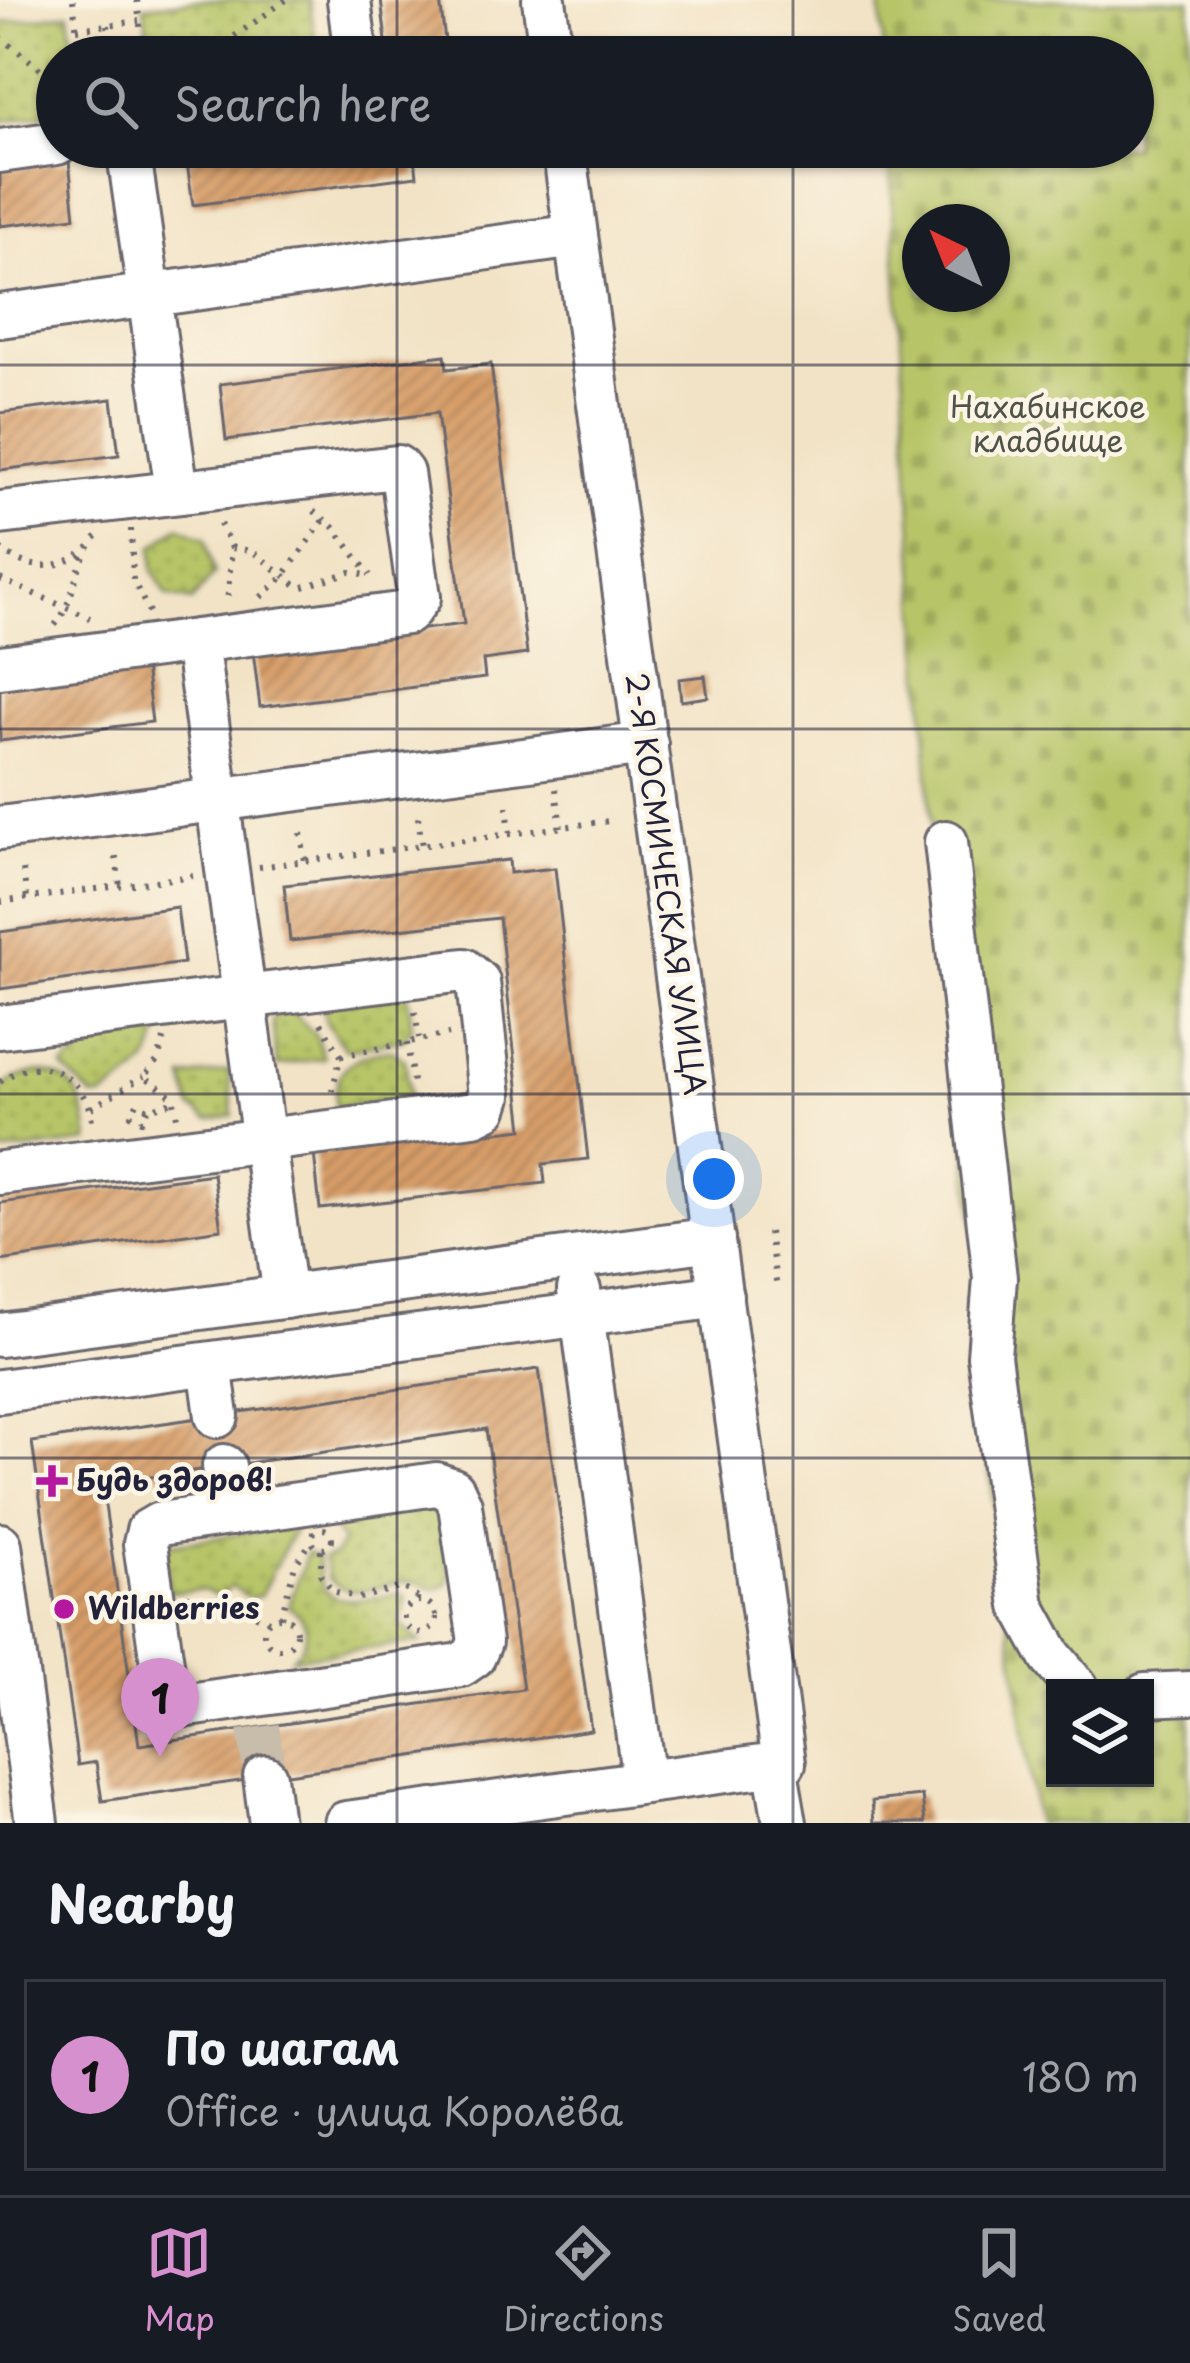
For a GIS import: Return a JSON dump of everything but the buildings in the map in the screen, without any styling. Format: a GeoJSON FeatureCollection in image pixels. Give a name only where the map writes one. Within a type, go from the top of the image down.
{"type":"FeatureCollection","features":[{"type":"Feature","properties":{"kind":"street"},"geometry":{"type":"LineString","coordinates":[[349,0],[353,36]]}},
{"type":"Feature","properties":{"kind":"street"},"geometry":{"type":"LineString","coordinates":[[544,0],[549,36]]}},
{"type":"Feature","properties":{"kind":"street"},"geometry":{"type":"LineString","coordinates":[[0,151],[36,146]]}},
{"type":"Feature","properties":{"kind":"street"},"geometry":{"type":"LineString","coordinates":[[131,168],[149,296],[154,508]]}},
{"type":"Feature","properties":{"kind":"street","name":"2-Я КОСМИЧЕСКАЯ УЛИЦА"},"geometry":{"type":"LineString","coordinates":[[567,168],[721,1296],[785,1823]]}},
{"type":"Feature","properties":{"kind":"street"},"geometry":{"type":"LineString","coordinates":[[0,316],[576,236]]}},
{"type":"Feature","properties":{"kind":"street"},"geometry":{"type":"LineString","coordinates":[[0,513],[154,508],[397,466],[405,494],[416,607],[208,623],[0,667]]}},
{"type":"Feature","properties":{"kind":"street"},"geometry":{"type":"LineString","coordinates":[[208,623],[217,800],[285,1297]]}},
{"type":"Feature","properties":{"kind":"street"},"geometry":{"type":"LineString","coordinates":[[0,828],[646,744]]}},
{"type":"Feature","properties":{"kind":"street"},"geometry":{"type":"LineString","coordinates":[[946,842],[995,1278],[989,1356],[1023,1606],[1051,1657],[1069,1679]]}},
{"type":"Feature","properties":{"kind":"street"},"geometry":{"type":"LineString","coordinates":[[0,1027],[473,973],[490,1096],[486,1108],[418,1121],[0,1173]]}},
{"type":"Feature","properties":{"kind":"street"},"geometry":{"type":"LineString","coordinates":[[0,1336],[713,1239]]}},
{"type":"Feature","properties":{"kind":"street"},"geometry":{"type":"LineString","coordinates":[[575,1258],[644,1782]]}},
{"type":"Feature","properties":{"kind":"street"},"geometry":{"type":"LineString","coordinates":[[0,1391],[721,1296]]}},
{"type":"Feature","properties":{"kind":"street"},"geometry":{"type":"LineString","coordinates":[[210,1364],[217,1416]]}},
{"type":"Feature","properties":{"kind":"street"},"geometry":{"type":"LineString","coordinates":[[224,1466],[231,1514]]}},
{"type":"Feature","properties":{"kind":"street"},"geometry":{"type":"LineString","coordinates":[[436,1484],[453,1490],[460,1505],[480,1642],[474,1656],[460,1666],[256,1712],[189,1705],[174,1698],[165,1684],[152,1598],[148,1531],[436,1484]]}},
{"type":"Feature","properties":{"kind":"street"},"geometry":{"type":"LineString","coordinates":[[0,1545],[37,1823]]}},
{"type":"Feature","properties":{"kind":"street"},"geometry":{"type":"LineString","coordinates":[[1154,1695],[1190,1693]]}},
{"type":"Feature","properties":{"kind":"street"},"geometry":{"type":"LineString","coordinates":[[346,1823],[528,1811],[644,1782],[780,1764]]}},
{"type":"Feature","properties":{"kind":"street"},"geometry":{"type":"LineString","coordinates":[[265,1777],[271,1823]]}},
{"type":"Feature","properties":{"kind":"path"},"geometry":{"type":"LineString","coordinates":[[73,0],[78,36]]}},
{"type":"Feature","properties":{"kind":"path"},"geometry":{"type":"LineString","coordinates":[[136,0],[141,36]]}},
{"type":"Feature","properties":{"kind":"path"},"geometry":{"type":"LineString","coordinates":[[235,36],[286,0]]}},
{"type":"Feature","properties":{"kind":"path"},"geometry":{"type":"LineString","coordinates":[[77,29],[139,21]]}},
{"type":"Feature","properties":{"kind":"path"},"geometry":{"type":"LineString","coordinates":[[108,25],[109,36]]}},
{"type":"Feature","properties":{"kind":"path"},"geometry":{"type":"LineString","coordinates":[[0,37],[36,65]]}},
{"type":"Feature","properties":{"kind":"path"},"geometry":{"type":"LineString","coordinates":[[152,620],[133,580],[154,508],[217,513],[232,548],[208,623]]}},
{"type":"Feature","properties":{"kind":"path"},"geometry":{"type":"LineString","coordinates":[[309,508],[325,518],[370,575],[416,607]]}},
{"type":"Feature","properties":{"kind":"path"},"geometry":{"type":"LineString","coordinates":[[138,621],[208,623],[249,604],[282,578],[337,508]]}},
{"type":"Feature","properties":{"kind":"path"},"geometry":{"type":"LineString","coordinates":[[0,549],[15,560],[53,567],[84,551],[100,533]]}},
{"type":"Feature","properties":{"kind":"path"},"geometry":{"type":"LineString","coordinates":[[232,548],[252,551],[300,588],[350,572],[370,575]]}},
{"type":"Feature","properties":{"kind":"path"},"geometry":{"type":"LineString","coordinates":[[38,637],[65,612],[84,551]]}},
{"type":"Feature","properties":{"kind":"path"},"geometry":{"type":"LineString","coordinates":[[0,579],[65,612],[96,620]]}},
{"type":"Feature","properties":{"kind":"path"},"geometry":{"type":"LineString","coordinates":[[507,806],[510,834]]}},
{"type":"Feature","properties":{"kind":"path"},"geometry":{"type":"LineString","coordinates":[[418,817],[422,846]]}},
{"type":"Feature","properties":{"kind":"path"},"geometry":{"type":"LineString","coordinates":[[0,902],[609,821]]}},
{"type":"Feature","properties":{"kind":"path"},"geometry":{"type":"LineString","coordinates":[[301,833],[305,862]]}},
{"type":"Feature","properties":{"kind":"path"},"geometry":{"type":"LineString","coordinates":[[116,857],[120,886]]}},
{"type":"Feature","properties":{"kind":"path"},"geometry":{"type":"LineString","coordinates":[[23,870],[27,898]]}},
{"type":"Feature","properties":{"kind":"path"},"geometry":{"type":"LineString","coordinates":[[312,989],[320,1022],[341,1056]]}},
{"type":"Feature","properties":{"kind":"path"},"geometry":{"type":"LineString","coordinates":[[92,1108],[144,1076],[164,1046],[162,1007]]}},
{"type":"Feature","properties":{"kind":"path"},"geometry":{"type":"LineString","coordinates":[[341,1056],[483,1030]]}},
{"type":"Feature","properties":{"kind":"path"},"geometry":{"type":"LineString","coordinates":[[407,1043],[418,1121]]}},
{"type":"Feature","properties":{"kind":"path"},"geometry":{"type":"LineString","coordinates":[[332,1132],[331,1085],[341,1056]]}},
{"type":"Feature","properties":{"kind":"path"},"geometry":{"type":"LineString","coordinates":[[0,1082],[15,1070],[50,1066],[76,1081],[92,1108],[97,1161]]}},
{"type":"Feature","properties":{"kind":"path"},"geometry":{"type":"LineString","coordinates":[[144,1076],[165,1087],[174,1102],[183,1150]]}},
{"type":"Feature","properties":{"kind":"path"},"geometry":{"type":"LineString","coordinates":[[148,1109],[174,1102]]}},
{"type":"Feature","properties":{"kind":"path"},"geometry":{"type":"LineString","coordinates":[[769,1232],[777,1288]]}},
{"type":"Feature","properties":{"kind":"path"},"geometry":{"type":"LineString","coordinates":[[281,1617],[295,1565],[311,1542]]}},
{"type":"Feature","properties":{"kind":"path"},"geometry":{"type":"LineString","coordinates":[[321,1550],[321,1575],[333,1592],[359,1598],[402,1587],[422,1601],[437,1617],[428,1632],[418,1634],[409,1630],[405,1613],[422,1601]]}},
{"type":"Feature","properties":{"kind":"path"},"geometry":{"type":"LineString","coordinates":[[152,1598],[211,1598],[269,1621],[281,1617]]}},
{"type":"Feature","properties":{"kind":"path"},"geometry":{"type":"LineString","coordinates":[[269,1621],[264,1637],[269,1645],[287,1648],[296,1632],[281,1617]]}},
{"type":"Feature","properties":{"kind":"green space"},"geometry":{"type":"Polygon","coordinates":[[[197,0],[310,0],[314,36],[148,36],[144,6],[197,0]]]}},
{"type":"Feature","properties":{"kind":"green space","name":"Нахабинское кладбище"},"geometry":{"type":"Polygon","coordinates":[[[880,0],[1190,0],[1190,1823],[1036,1823],[967,1302],[983,1300],[932,839],[890,168],[1154,168],[1154,36],[883,36],[880,0]]]}},
{"type":"Feature","properties":{"kind":"green space"},"geometry":{"type":"Polygon","coordinates":[[[69,13],[72,36],[36,36],[36,116],[0,121],[0,23],[69,13]]]}},
{"type":"Feature","properties":{"kind":"green space"},"geometry":{"type":"Polygon","coordinates":[[[179,526],[205,538],[214,574],[192,601],[167,595],[153,570],[153,547],[179,526]]]}},
{"type":"Feature","properties":{"kind":"green space"},"geometry":{"type":"Polygon","coordinates":[[[408,994],[412,1028],[403,1039],[346,1050],[326,1022],[323,1004],[408,994]]]}},
{"type":"Feature","properties":{"kind":"green space"},"geometry":{"type":"Polygon","coordinates":[[[290,1010],[315,1034],[324,1058],[277,1066],[272,1019],[290,1010]]]}},
{"type":"Feature","properties":{"kind":"green space"},"geometry":{"type":"Polygon","coordinates":[[[158,1027],[148,1061],[102,1097],[93,1097],[63,1068],[80,1053],[85,1036],[158,1027]]]}},
{"type":"Feature","properties":{"kind":"green space"},"geometry":{"type":"Polygon","coordinates":[[[391,1050],[405,1060],[410,1098],[336,1107],[337,1082],[348,1065],[391,1050]]]}},
{"type":"Feature","properties":{"kind":"green space"},"geometry":{"type":"Polygon","coordinates":[[[229,1071],[233,1116],[208,1120],[192,1108],[184,1078],[229,1071]]]}},
{"type":"Feature","properties":{"kind":"green space"},"geometry":{"type":"Polygon","coordinates":[[[39,1072],[72,1087],[82,1106],[89,1142],[0,1153],[0,1089],[15,1078],[39,1072]]]}},
{"type":"Feature","properties":{"kind":"green space"},"geometry":{"type":"Polygon","coordinates":[[[425,1506],[440,1517],[450,1576],[447,1584],[433,1588],[400,1582],[358,1591],[328,1578],[324,1558],[335,1555],[342,1542],[328,1521],[425,1506]]]}},
{"type":"Feature","properties":{"kind":"green space"},"geometry":{"type":"Polygon","coordinates":[[[296,1525],[260,1596],[249,1598],[232,1586],[220,1597],[203,1590],[169,1592],[165,1548],[172,1544],[296,1525]]]}},
{"type":"Feature","properties":{"kind":"green space"},"geometry":{"type":"Polygon","coordinates":[[[307,1553],[318,1558],[325,1590],[334,1597],[401,1594],[406,1598],[400,1624],[420,1642],[292,1658],[306,1631],[302,1618],[288,1607],[307,1553]]]}},
{"type":"Feature","properties":{"kind":"tunnel"},"geometry":{"type":"LineString","coordinates":[[258,1727],[265,1777]]}},
{"type":"Feature","properties":{"kind":"place","name":"Будь здоров!"},"geometry":{"type":"Point","coordinates":[52,1481]}},
{"type":"Feature","properties":{"kind":"place","name":"Wildberries"},"geometry":{"type":"Point","coordinates":[64,1609]}},
{"type":"Feature","properties":{"kind":"place","name":"По шагам"},"geometry":{"type":"Point","coordinates":[160,1757]}}]}
